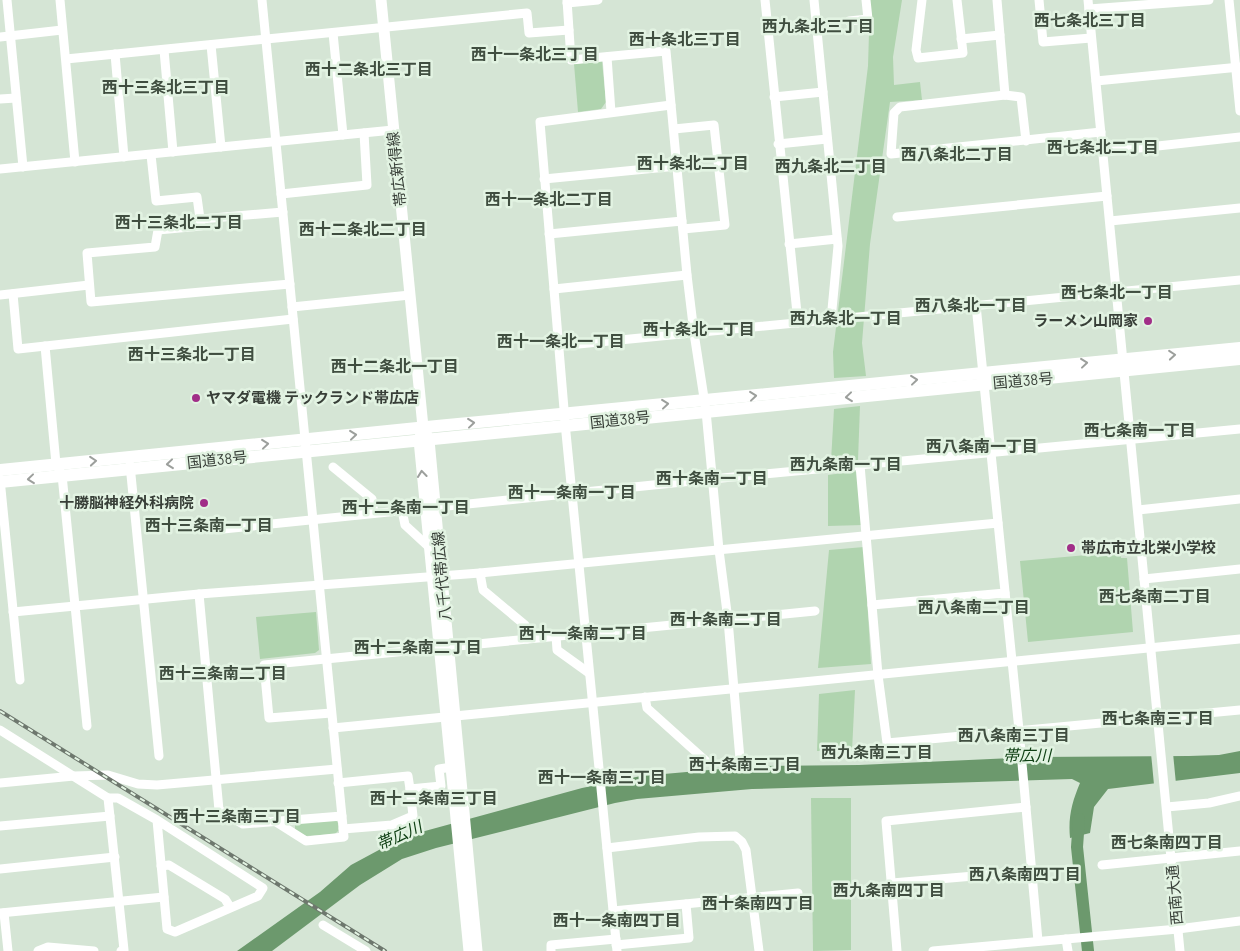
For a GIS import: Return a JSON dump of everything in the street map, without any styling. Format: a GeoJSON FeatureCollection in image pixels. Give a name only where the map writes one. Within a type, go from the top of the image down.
{"type":"FeatureCollection","features":[{"type":"Feature","properties":{"kind":"highway","name":"国道38号"},"geometry":{"type":"LineString","coordinates":[[0,478],[59,470],[305,446],[424,440],[565,420],[1124,365],[1240,348]]}},
{"type":"Feature","properties":{"kind":"highway","name":"国道38号"},"geometry":{"type":"LineString","coordinates":[[1124,365],[1240,359]]}},
{"type":"Feature","properties":{"kind":"highway","name":"国道38号"},"geometry":{"type":"LineString","coordinates":[[305,446],[423,428],[565,420]]}},
{"type":"Feature","properties":{"kind":"main road","name":"帯広新得線"},"geometry":{"type":"LineString","coordinates":[[381,0],[423,428]]}},
{"type":"Feature","properties":{"kind":"main road","name":"八千代帯広線"},"geometry":{"type":"LineString","coordinates":[[423,428],[463,846],[477,951]]}},
{"type":"Feature","properties":{"kind":"main road","name":"八千代帯広線"},"geometry":{"type":"LineString","coordinates":[[431,507],[430,548],[438,576]]}},
{"type":"Feature","properties":{"kind":"main road","name":"八千代帯広線"},"geometry":{"type":"LineString","coordinates":[[451,717],[452,767],[460,815]]}},
{"type":"Feature","properties":{"kind":"main road","name":"八千代帯広線"},"geometry":{"type":"LineString","coordinates":[[463,846],[469,951]]}},
{"type":"Feature","properties":{"kind":"street"},"geometry":{"type":"LineString","coordinates":[[7,0],[23,167]]}},
{"type":"Feature","properties":{"kind":"street"},"geometry":{"type":"LineString","coordinates":[[60,0],[75,162]]}},
{"type":"Feature","properties":{"kind":"street"},"geometry":{"type":"LineString","coordinates":[[262,0],[344,837],[306,841],[276,822]]}},
{"type":"Feature","properties":{"kind":"street"},"geometry":{"type":"LineString","coordinates":[[598,0],[567,2],[572,60],[666,51],[687,275],[705,406],[728,620],[740,759]]}},
{"type":"Feature","properties":{"kind":"street"},"geometry":{"type":"LineString","coordinates":[[765,0],[778,144],[798,323]]}},
{"type":"Feature","properties":{"kind":"street"},"geometry":{"type":"LineString","coordinates":[[814,0],[837,239],[831,320]]}},
{"type":"Feature","properties":{"kind":"street"},"geometry":{"type":"LineString","coordinates":[[849,21],[868,19],[866,0]]}},
{"type":"Feature","properties":{"kind":"street"},"geometry":{"type":"LineString","coordinates":[[922,0],[916,50],[918,58],[962,53],[957,0]]}},
{"type":"Feature","properties":{"kind":"street"},"geometry":{"type":"LineString","coordinates":[[996,0],[1005,95]]}},
{"type":"Feature","properties":{"kind":"street"},"geometry":{"type":"LineString","coordinates":[[1039,0],[1043,42],[1091,38]]}},
{"type":"Feature","properties":{"kind":"street"},"geometry":{"type":"LineString","coordinates":[[1088,5],[1209,0]]}},
{"type":"Feature","properties":{"kind":"street"},"geometry":{"type":"LineString","coordinates":[[1229,0],[1238,67],[1240,111]]}},
{"type":"Feature","properties":{"kind":"street","name":"西南大通"},"geometry":{"type":"LineString","coordinates":[[1088,5],[1180,951]]}},
{"type":"Feature","properties":{"kind":"street"},"geometry":{"type":"LineString","coordinates":[[66,59],[527,12],[529,33],[569,30]]}},
{"type":"Feature","properties":{"kind":"street"},"geometry":{"type":"LineString","coordinates":[[0,38],[62,30]]}},
{"type":"Feature","properties":{"kind":"street"},"geometry":{"type":"LineString","coordinates":[[333,33],[342,135]]}},
{"type":"Feature","properties":{"kind":"street"},"geometry":{"type":"LineString","coordinates":[[961,39],[1000,35]]}},
{"type":"Feature","properties":{"kind":"street"},"geometry":{"type":"LineString","coordinates":[[210,45],[221,147]]}},
{"type":"Feature","properties":{"kind":"street"},"geometry":{"type":"LineString","coordinates":[[164,50],[173,152]]}},
{"type":"Feature","properties":{"kind":"street"},"geometry":{"type":"LineString","coordinates":[[115,54],[124,157]]}},
{"type":"Feature","properties":{"kind":"street"},"geometry":{"type":"LineString","coordinates":[[607,57],[611,112]]}},
{"type":"Feature","properties":{"kind":"street"},"geometry":{"type":"LineString","coordinates":[[1096,81],[1238,67]]}},
{"type":"Feature","properties":{"kind":"street"},"geometry":{"type":"LineString","coordinates":[[774,97],[823,92]]}},
{"type":"Feature","properties":{"kind":"street"},"geometry":{"type":"LineString","coordinates":[[1026,141],[1021,97],[1005,95],[900,106],[894,113],[891,154],[1026,141],[1101,132]]}},
{"type":"Feature","properties":{"kind":"street"},"geometry":{"type":"LineString","coordinates":[[0,100],[16,98]]}},
{"type":"Feature","properties":{"kind":"street"},"geometry":{"type":"LineString","coordinates":[[616,945],[578,563],[540,122],[671,105]]}},
{"type":"Feature","properties":{"kind":"street"},"geometry":{"type":"LineString","coordinates":[[549,234],[682,225],[725,225],[714,125],[674,129]]}},
{"type":"Feature","properties":{"kind":"street"},"geometry":{"type":"LineString","coordinates":[[0,169],[393,130]]}},
{"type":"Feature","properties":{"kind":"street"},"geometry":{"type":"LineString","coordinates":[[281,194],[367,185],[364,133]]}},
{"type":"Feature","properties":{"kind":"street"},"geometry":{"type":"LineString","coordinates":[[1103,152],[1240,137]]}},
{"type":"Feature","properties":{"kind":"street"},"geometry":{"type":"LineString","coordinates":[[778,144],[827,139]]}},
{"type":"Feature","properties":{"kind":"street"},"geometry":{"type":"LineString","coordinates":[[151,155],[156,201],[197,197],[201,226],[158,230],[155,246],[87,253],[91,302],[290,284]]}},
{"type":"Feature","properties":{"kind":"street"},"geometry":{"type":"LineString","coordinates":[[544,178],[677,166]]}},
{"type":"Feature","properties":{"kind":"street"},"geometry":{"type":"LineString","coordinates":[[897,216],[1107,196]]}},
{"type":"Feature","properties":{"kind":"street"},"geometry":{"type":"LineString","coordinates":[[1110,221],[1240,208]]}},
{"type":"Feature","properties":{"kind":"street"},"geometry":{"type":"LineString","coordinates":[[201,219],[283,212]]}},
{"type":"Feature","properties":{"kind":"street"},"geometry":{"type":"LineString","coordinates":[[789,244],[837,239]]}},
{"type":"Feature","properties":{"kind":"street"},"geometry":{"type":"LineString","coordinates":[[554,290],[687,275]]}},
{"type":"Feature","properties":{"kind":"street"},"geometry":{"type":"LineString","coordinates":[[558,346],[1240,280]]}},
{"type":"Feature","properties":{"kind":"street"},"geometry":{"type":"LineString","coordinates":[[0,295],[90,285]]}},
{"type":"Feature","properties":{"kind":"street"},"geometry":{"type":"LineString","coordinates":[[13,294],[18,349],[293,319]]}},
{"type":"Feature","properties":{"kind":"street"},"geometry":{"type":"LineString","coordinates":[[292,307],[410,295]]}},
{"type":"Feature","properties":{"kind":"street"},"geometry":{"type":"LineString","coordinates":[[976,305],[1019,730],[1038,942]]}},
{"type":"Feature","properties":{"kind":"street"},"geometry":{"type":"LineString","coordinates":[[45,346],[87,726]]}},
{"type":"Feature","properties":{"kind":"street"},"geometry":{"type":"LineString","coordinates":[[223,529],[712,479],[1240,429]]}},
{"type":"Feature","properties":{"kind":"street"},"geometry":{"type":"LineString","coordinates":[[130,463],[142,600],[159,756]]}},
{"type":"Feature","properties":{"kind":"street"},"geometry":{"type":"LineString","coordinates":[[860,465],[878,675],[887,743],[1240,710]]}},
{"type":"Feature","properties":{"kind":"street"},"geometry":{"type":"LineString","coordinates":[[333,467],[372,499],[374,513]]}},
{"type":"Feature","properties":{"kind":"street"},"geometry":{"type":"LineString","coordinates":[[0,478],[20,680]]}},
{"type":"Feature","properties":{"kind":"street"},"geometry":{"type":"LineString","coordinates":[[1138,510],[1240,499]]}},
{"type":"Feature","properties":{"kind":"street"},"geometry":{"type":"LineString","coordinates":[[402,510],[405,525],[430,548]]}},
{"type":"Feature","properties":{"kind":"street"},"geometry":{"type":"LineString","coordinates":[[13,612],[199,594],[480,573],[998,523]]}},
{"type":"Feature","properties":{"kind":"street"},"geometry":{"type":"LineString","coordinates":[[1144,579],[1240,570]]}},
{"type":"Feature","properties":{"kind":"street"},"geometry":{"type":"LineString","coordinates":[[480,573],[483,590],[525,625],[527,639]]}},
{"type":"Feature","properties":{"kind":"street"},"geometry":{"type":"LineString","coordinates":[[872,605],[1005,593]]}},
{"type":"Feature","properties":{"kind":"street"},"geometry":{"type":"LineString","coordinates":[[199,594],[219,810],[243,824],[342,816]]}},
{"type":"Feature","properties":{"kind":"street"},"geometry":{"type":"LineString","coordinates":[[332,713],[269,718],[264,665],[815,611]]}},
{"type":"Feature","properties":{"kind":"street"},"geometry":{"type":"LineString","coordinates":[[556,636],[557,650],[590,674]]}},
{"type":"Feature","properties":{"kind":"street"},"geometry":{"type":"LineString","coordinates":[[333,728],[1240,639]]}},
{"type":"Feature","properties":{"kind":"street"},"geometry":{"type":"LineString","coordinates":[[645,698],[647,708],[706,761]]}},
{"type":"Feature","properties":{"kind":"street"},"geometry":{"type":"LineString","coordinates":[[0,730],[108,798],[118,798],[157,820],[263,888],[258,896],[174,932],[167,929],[157,820]]}},
{"type":"Feature","properties":{"kind":"street"},"geometry":{"type":"LineString","coordinates":[[410,789],[441,786],[439,769],[452,767]]}},
{"type":"Feature","properties":{"kind":"street"},"geometry":{"type":"LineString","coordinates":[[0,783],[74,776],[108,775],[138,784],[157,785],[337,769]]}},
{"type":"Feature","properties":{"kind":"street"},"geometry":{"type":"LineString","coordinates":[[338,783],[408,776],[413,816],[392,824],[343,829]]}},
{"type":"Feature","properties":{"kind":"street"},"geometry":{"type":"LineString","coordinates":[[1167,807],[1209,803],[1240,796]]}},
{"type":"Feature","properties":{"kind":"street"},"geometry":{"type":"LineString","coordinates":[[108,798],[124,950],[121,951]]}},
{"type":"Feature","properties":{"kind":"street"},"geometry":{"type":"LineString","coordinates":[[897,951],[886,821],[1026,807]]}},
{"type":"Feature","properties":{"kind":"street"},"geometry":{"type":"LineString","coordinates":[[0,826],[110,816]]}},
{"type":"Feature","properties":{"kind":"street"},"geometry":{"type":"LineString","coordinates":[[607,848],[699,837],[735,836],[742,842],[746,850],[759,951]]}},
{"type":"Feature","properties":{"kind":"street"},"geometry":{"type":"LineString","coordinates":[[1102,864],[1240,851]]}},
{"type":"Feature","properties":{"kind":"street"},"geometry":{"type":"LineString","coordinates":[[0,869],[115,857]]}},
{"type":"Feature","properties":{"kind":"street"},"geometry":{"type":"LineString","coordinates":[[161,866],[169,865],[225,899],[230,907]]}},
{"type":"Feature","properties":{"kind":"street"},"geometry":{"type":"LineString","coordinates":[[892,884],[1032,871]]}},
{"type":"Feature","properties":{"kind":"street"},"geometry":{"type":"LineString","coordinates":[[613,912],[798,894]]}},
{"type":"Feature","properties":{"kind":"street"},"geometry":{"type":"LineString","coordinates":[[8,951],[2,913],[164,897]]}},
{"type":"Feature","properties":{"kind":"street"},"geometry":{"type":"LineString","coordinates":[[552,951],[551,945],[616,945],[689,938],[686,904]]}},
{"type":"Feature","properties":{"kind":"street"},"geometry":{"type":"LineString","coordinates":[[933,951],[1240,922]]}},
{"type":"Feature","properties":{"kind":"street"},"geometry":{"type":"LineString","coordinates":[[323,925],[366,951]]}},
{"type":"Feature","properties":{"kind":"street"},"geometry":{"type":"LineString","coordinates":[[1068,951],[1070,939]]}},
{"type":"Feature","properties":{"kind":"street"},"geometry":{"type":"LineString","coordinates":[[38,951],[48,947],[94,951]]}},
{"type":"Feature","properties":{"kind":"shaded area"},"geometry":{"type":"Polygon","coordinates":[[[870,0],[902,0],[893,57],[894,85],[920,82],[922,100],[890,102],[870,244],[862,343],[866,376],[834,378],[833,352],[868,66],[870,0]]]}},
{"type":"Feature","properties":{"kind":"shaded area"},"geometry":{"type":"Polygon","coordinates":[[[602,61],[606,102],[601,109],[578,112],[574,64],[602,61]]]}},
{"type":"Feature","properties":{"kind":"shaded area"},"geometry":{"type":"Polygon","coordinates":[[[860,406],[858,460],[831,461],[834,409],[860,406]]]}},
{"type":"Feature","properties":{"kind":"shaded area"},"geometry":{"type":"Polygon","coordinates":[[[858,471],[863,525],[828,526],[828,475],[858,471]]]}},
{"type":"Feature","properties":{"kind":"shaded area"},"geometry":{"type":"Polygon","coordinates":[[[864,547],[871,664],[818,668],[829,550],[864,547]]]}},
{"type":"Feature","properties":{"kind":"shaded area"},"geometry":{"type":"Polygon","coordinates":[[[1120,552],[1121,558],[1127,558],[1133,632],[1028,642],[1020,561],[1120,552]]]}},
{"type":"Feature","properties":{"kind":"shaded area"},"geometry":{"type":"Polygon","coordinates":[[[316,612],[319,650],[315,653],[260,659],[256,617],[316,612]]]}},
{"type":"Feature","properties":{"kind":"shaded area"},"geometry":{"type":"Polygon","coordinates":[[[855,690],[852,751],[817,751],[819,694],[855,690]]]}},
{"type":"Feature","properties":{"kind":"shaded area"},"geometry":{"type":"Polygon","coordinates":[[[1240,751],[1240,773],[1108,789],[1094,807],[1090,833],[1070,838],[1071,810],[1080,783],[1072,779],[752,789],[637,799],[615,803],[436,848],[402,859],[360,885],[272,951],[237,951],[320,892],[351,865],[403,837],[582,788],[641,776],[755,766],[859,765],[1035,757],[1189,756],[1219,755],[1240,751]]]}},
{"type":"Feature","properties":{"kind":"shaded area"},"geometry":{"type":"Polygon","coordinates":[[[811,798],[851,798],[851,950],[813,951],[811,798]]]}},
{"type":"Feature","properties":{"kind":"shaded area"},"geometry":{"type":"Polygon","coordinates":[[[335,819],[339,830],[335,834],[306,836],[295,830],[295,823],[335,819]]]}},
{"type":"Feature","properties":{"kind":"pier"},"geometry":{"type":"Polygon","coordinates":[[[1151,753],[1173,753],[1176,784],[1154,785],[1151,753]]]}},
{"type":"Feature","properties":{"kind":"waterway"},"geometry":{"type":"LineString","coordinates":[[1079,819],[1077,847],[1088,951]]}},
{"type":"Feature","properties":{"kind":"railway"},"geometry":{"type":"LineString","coordinates":[[0,711],[385,951]]}},
{"type":"Feature","properties":{"kind":"place","name":"ラーメン山岡家"},"geometry":{"type":"Point","coordinates":[1148,321]}},
{"type":"Feature","properties":{"kind":"place","name":"ヤマダ電機 テックランド帯広店"},"geometry":{"type":"Point","coordinates":[196,398]}},
{"type":"Feature","properties":{"kind":"place","name":"十勝脳神経外科病院"},"geometry":{"type":"Point","coordinates":[204,503]}},
{"type":"Feature","properties":{"kind":"place","name":"帯広市立北栄小学校"},"geometry":{"type":"Point","coordinates":[1071,548]}},
{"type":"Feature","properties":{"kind":"district","name":"西七条北三丁目"},"geometry":{"type":"Point","coordinates":[1090,20]}},
{"type":"Feature","properties":{"kind":"district","name":"西九条北三丁目"},"geometry":{"type":"Point","coordinates":[818,26]}},
{"type":"Feature","properties":{"kind":"district","name":"西十条北三丁目"},"geometry":{"type":"Point","coordinates":[685,39]}},
{"type":"Feature","properties":{"kind":"district","name":"西十一条北三丁目"},"geometry":{"type":"Point","coordinates":[535,54]}},
{"type":"Feature","properties":{"kind":"district","name":"西十二条北三丁目"},"geometry":{"type":"Point","coordinates":[369,69]}},
{"type":"Feature","properties":{"kind":"district","name":"西十三条北三丁目"},"geometry":{"type":"Point","coordinates":[166,87]}},
{"type":"Feature","properties":{"kind":"district","name":"西七条北二丁目"},"geometry":{"type":"Point","coordinates":[1103,147]}},
{"type":"Feature","properties":{"kind":"district","name":"西八条北二丁目"},"geometry":{"type":"Point","coordinates":[957,154]}},
{"type":"Feature","properties":{"kind":"district","name":"西十条北二丁目"},"geometry":{"type":"Point","coordinates":[693,163]}},
{"type":"Feature","properties":{"kind":"district","name":"西九条北二丁目"},"geometry":{"type":"Point","coordinates":[831,166]}},
{"type":"Feature","properties":{"kind":"district","name":"西十一条北二丁目"},"geometry":{"type":"Point","coordinates":[549,199]}},
{"type":"Feature","properties":{"kind":"district","name":"西十三条北二丁目"},"geometry":{"type":"Point","coordinates":[179,222]}},
{"type":"Feature","properties":{"kind":"district","name":"西十二条北二丁目"},"geometry":{"type":"Point","coordinates":[363,229]}},
{"type":"Feature","properties":{"kind":"district","name":"西七条北一丁目"},"geometry":{"type":"Point","coordinates":[1117,292]}},
{"type":"Feature","properties":{"kind":"district","name":"西八条北一丁目"},"geometry":{"type":"Point","coordinates":[971,305]}},
{"type":"Feature","properties":{"kind":"district","name":"西九条北一丁目"},"geometry":{"type":"Point","coordinates":[846,318]}},
{"type":"Feature","properties":{"kind":"district","name":"西十条北一丁目"},"geometry":{"type":"Point","coordinates":[699,329]}},
{"type":"Feature","properties":{"kind":"district","name":"西十一条北一丁目"},"geometry":{"type":"Point","coordinates":[561,341]}},
{"type":"Feature","properties":{"kind":"district","name":"西十三条北一丁目"},"geometry":{"type":"Point","coordinates":[192,354]}},
{"type":"Feature","properties":{"kind":"district","name":"西十二条北一丁目"},"geometry":{"type":"Point","coordinates":[395,366]}},
{"type":"Feature","properties":{"kind":"district","name":"西七条南一丁目"},"geometry":{"type":"Point","coordinates":[1140,430]}},
{"type":"Feature","properties":{"kind":"district","name":"西八条南一丁目"},"geometry":{"type":"Point","coordinates":[982,446]}},
{"type":"Feature","properties":{"kind":"district","name":"西九条南一丁目"},"geometry":{"type":"Point","coordinates":[846,464]}},
{"type":"Feature","properties":{"kind":"district","name":"西十条南一丁目"},"geometry":{"type":"Point","coordinates":[712,478]}},
{"type":"Feature","properties":{"kind":"district","name":"西十一条南一丁目"},"geometry":{"type":"Point","coordinates":[572,492]}},
{"type":"Feature","properties":{"kind":"district","name":"西十二条南一丁目"},"geometry":{"type":"Point","coordinates":[406,507]}},
{"type":"Feature","properties":{"kind":"district","name":"西十三条南一丁目"},"geometry":{"type":"Point","coordinates":[209,525]}},
{"type":"Feature","properties":{"kind":"district","name":"西七条南二丁目"},"geometry":{"type":"Point","coordinates":[1155,596]}},
{"type":"Feature","properties":{"kind":"district","name":"西八条南二丁目"},"geometry":{"type":"Point","coordinates":[974,607]}},
{"type":"Feature","properties":{"kind":"district","name":"西十条南二丁目"},"geometry":{"type":"Point","coordinates":[726,619]}},
{"type":"Feature","properties":{"kind":"district","name":"西十一条南二丁目"},"geometry":{"type":"Point","coordinates":[583,633]}},
{"type":"Feature","properties":{"kind":"district","name":"西十二条南二丁目"},"geometry":{"type":"Point","coordinates":[418,647]}},
{"type":"Feature","properties":{"kind":"district","name":"西十三条南二丁目"},"geometry":{"type":"Point","coordinates":[223,673]}},
{"type":"Feature","properties":{"kind":"district","name":"西七条南三丁目"},"geometry":{"type":"Point","coordinates":[1158,718]}},
{"type":"Feature","properties":{"kind":"district","name":"西八条南三丁目"},"geometry":{"type":"Point","coordinates":[1014,735]}},
{"type":"Feature","properties":{"kind":"district","name":"西九条南三丁目"},"geometry":{"type":"Point","coordinates":[877,752]}},
{"type":"Feature","properties":{"kind":"district","name":"西十条南三丁目"},"geometry":{"type":"Point","coordinates":[745,764]}},
{"type":"Feature","properties":{"kind":"district","name":"西十一条南三丁目"},"geometry":{"type":"Point","coordinates":[602,777]}},
{"type":"Feature","properties":{"kind":"district","name":"西十二条南三丁目"},"geometry":{"type":"Point","coordinates":[434,798]}},
{"type":"Feature","properties":{"kind":"district","name":"西十三条南三丁目"},"geometry":{"type":"Point","coordinates":[237,816]}},
{"type":"Feature","properties":{"kind":"district","name":"西七条南四丁目"},"geometry":{"type":"Point","coordinates":[1167,842]}},
{"type":"Feature","properties":{"kind":"district","name":"西八条南四丁目"},"geometry":{"type":"Point","coordinates":[1025,874]}},
{"type":"Feature","properties":{"kind":"district","name":"西九条南四丁目"},"geometry":{"type":"Point","coordinates":[889,890]}},
{"type":"Feature","properties":{"kind":"district","name":"西十条南四丁目"},"geometry":{"type":"Point","coordinates":[758,903]}},
{"type":"Feature","properties":{"kind":"district","name":"西十一条南四丁目"},"geometry":{"type":"Point","coordinates":[617,920]}},
{"type":"Feature","properties":{"kind":"water label","name":"帯広川"},"geometry":{"type":"Point","coordinates":[1027,755]}},
{"type":"Feature","properties":{"kind":"water label","name":"帯広川"},"geometry":{"type":"Point","coordinates":[399,835]}}]}
